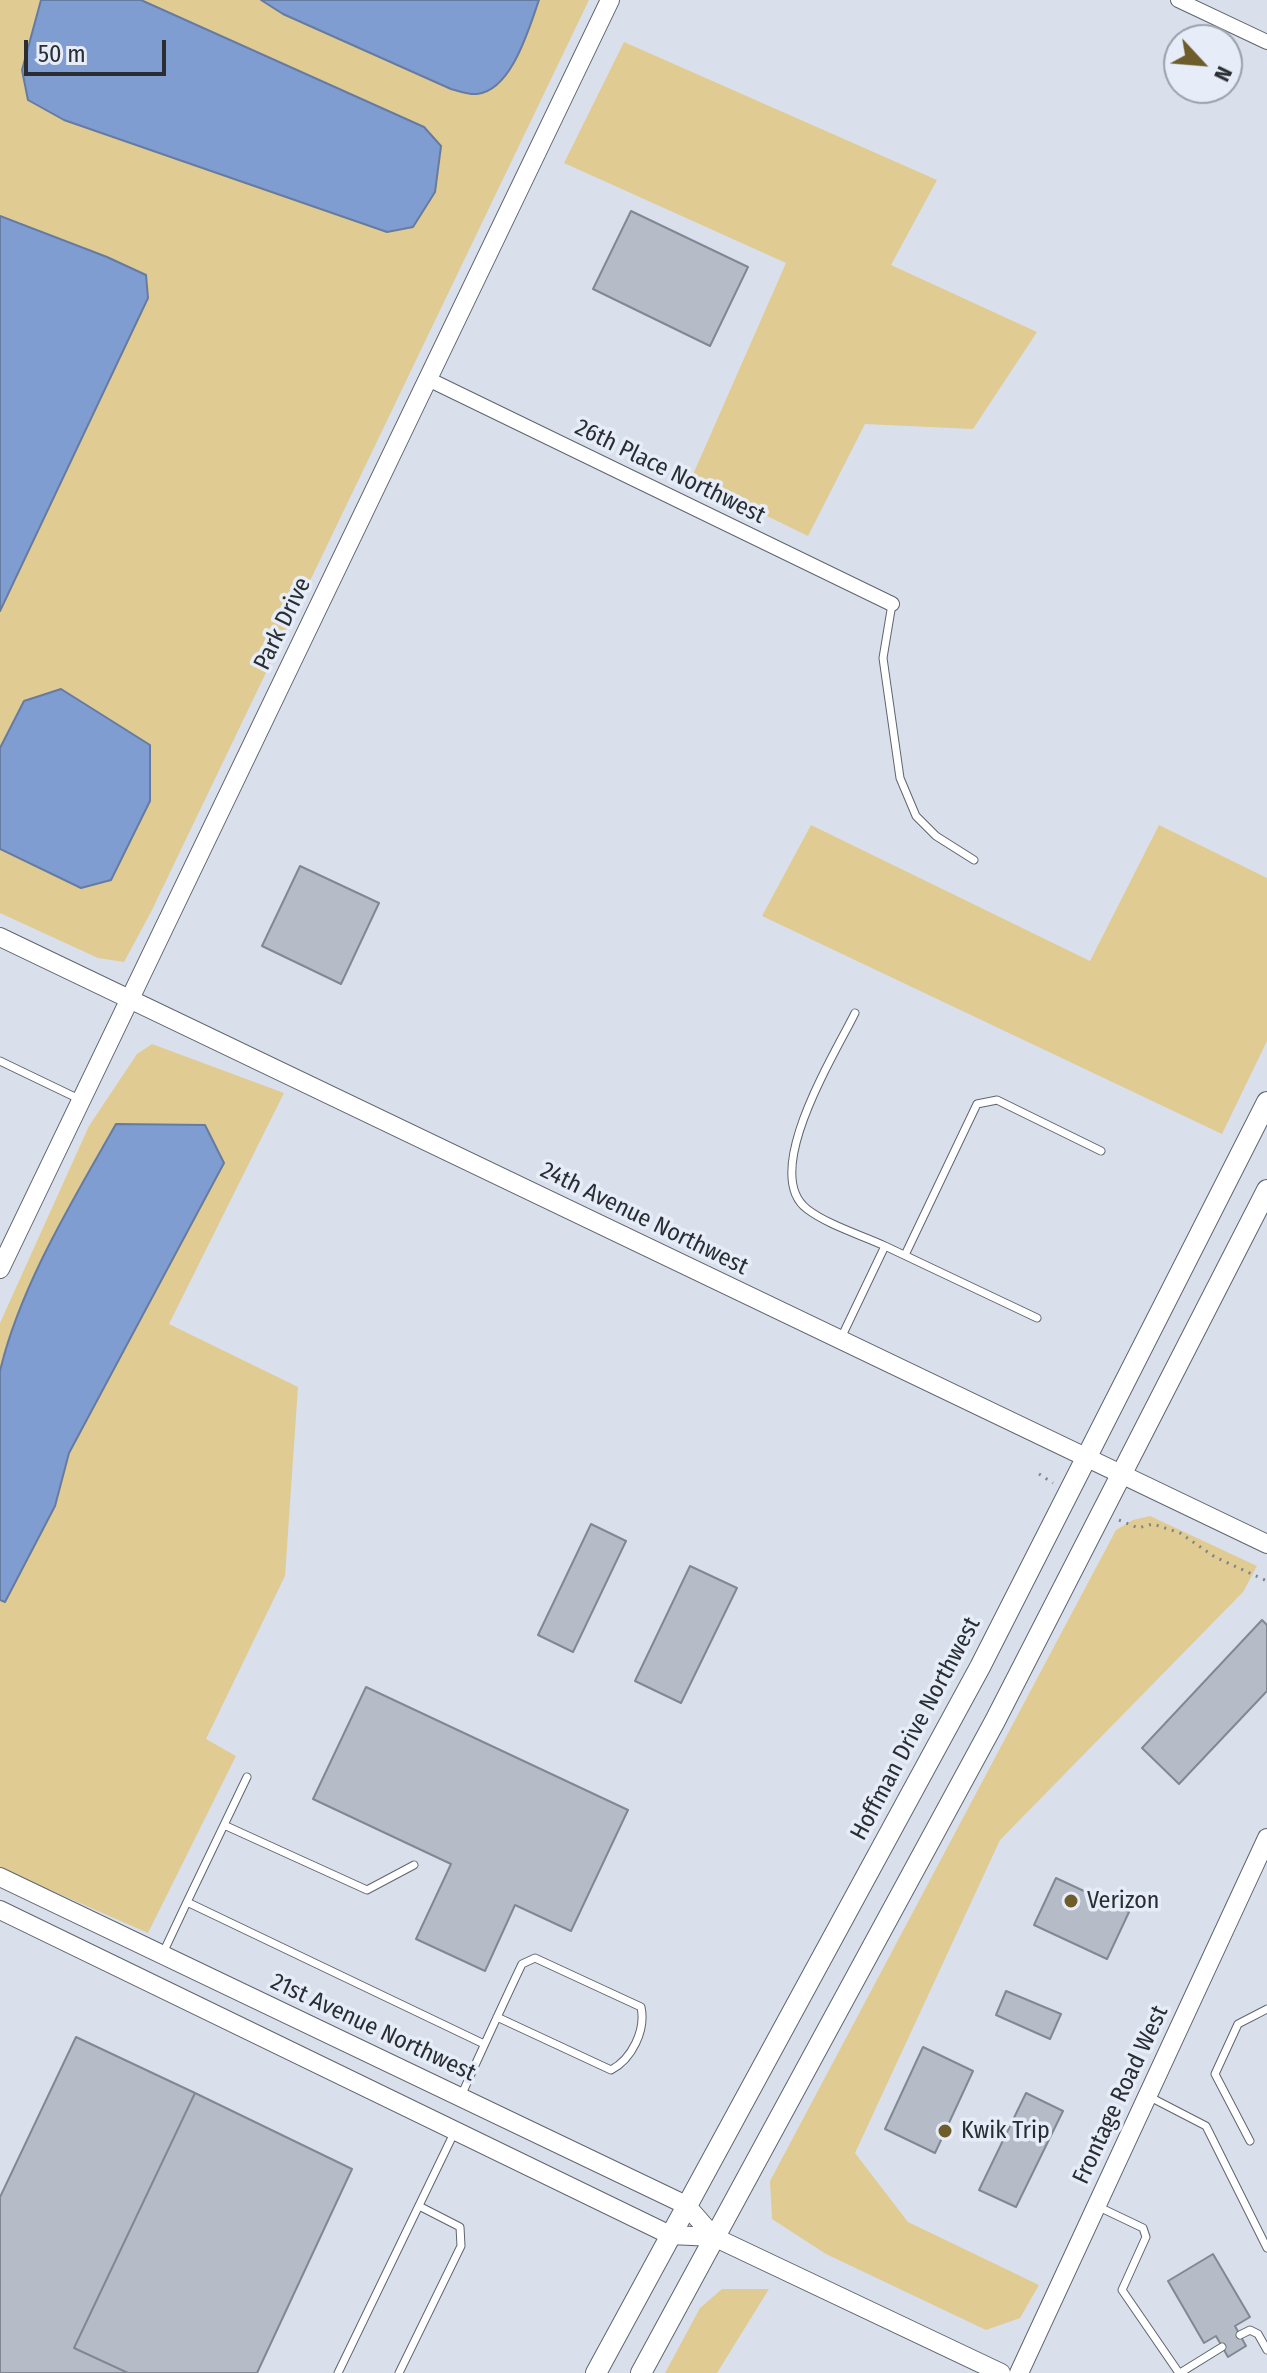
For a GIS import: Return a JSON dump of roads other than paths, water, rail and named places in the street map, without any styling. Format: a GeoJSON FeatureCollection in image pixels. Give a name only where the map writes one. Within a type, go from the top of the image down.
{"type":"FeatureCollection","features":[{"type":"Feature","properties":{"kind":"main road","name":"Hoffman Drive Northwest"},"geometry":{"type":"LineString","coordinates":[[596,2373],[980,1667],[1267,1102]]}},
{"type":"Feature","properties":{"kind":"main road"},"geometry":{"type":"LineString","coordinates":[[641,2373],[995,1721],[1267,1190]]}},
{"type":"Feature","properties":{"kind":"street","name":"Park Drive"},"geometry":{"type":"LineString","coordinates":[[0,1269],[610,0]]}},
{"type":"Feature","properties":{"kind":"street"},"geometry":{"type":"LineString","coordinates":[[1178,0],[1267,42]]}},
{"type":"Feature","properties":{"kind":"street","name":"26th Place Northwest"},"geometry":{"type":"LineString","coordinates":[[428,379],[892,604]]}},
{"type":"Feature","properties":{"kind":"street","name":"24th Avenue Northwest"},"geometry":{"type":"LineString","coordinates":[[0,937],[1267,1544]]}},
{"type":"Feature","properties":{"kind":"street","name":"Frontage Road West"},"geometry":{"type":"LineString","coordinates":[[1019,2373],[1264,1851]]}},
{"type":"Feature","properties":{"kind":"street","name":"21st Avenue Northwest"},"geometry":{"type":"LineString","coordinates":[[0,1877],[686,2205],[714,2237]]}},
{"type":"Feature","properties":{"kind":"street","name":"21st Avenue Northwest"},"geometry":{"type":"LineString","coordinates":[[0,1910],[670,2235],[714,2237],[1001,2373]]}},
{"type":"Feature","properties":{"kind":"lane"},"geometry":{"type":"LineString","coordinates":[[892,604],[883,658],[900,778],[916,816],[936,836],[974,860]]}},
{"type":"Feature","properties":{"kind":"lane"},"geometry":{"type":"LineString","coordinates":[[855,1013],[794,1141],[790,1178],[805,1208],[1037,1318]]}},
{"type":"Feature","properties":{"kind":"lane"},"geometry":{"type":"LineString","coordinates":[[0,1061],[81,1100]]}},
{"type":"Feature","properties":{"kind":"lane"},"geometry":{"type":"LineString","coordinates":[[905,1255],[977,1104],[997,1100],[1101,1151]]}},
{"type":"Feature","properties":{"kind":"lane"},"geometry":{"type":"LineString","coordinates":[[840,1340],[885,1246]]}},
{"type":"Feature","properties":{"kind":"lane"},"geometry":{"type":"LineString","coordinates":[[163,1954],[247,1777]]}},
{"type":"Feature","properties":{"kind":"lane"},"geometry":{"type":"LineString","coordinates":[[224,1825],[367,1890],[414,1865]]}},
{"type":"Feature","properties":{"kind":"lane"},"geometry":{"type":"LineString","coordinates":[[187,1902],[484,2044]]}},
{"type":"Feature","properties":{"kind":"lane"},"geometry":{"type":"LineString","coordinates":[[461,2096],[484,2044],[522,1964],[535,1958],[641,2007],[644,2022],[625,2063],[611,2070],[497,2017]]}},
{"type":"Feature","properties":{"kind":"lane"},"geometry":{"type":"LineString","coordinates":[[1250,2141],[1215,2074],[1238,2024],[1267,2009]]}},
{"type":"Feature","properties":{"kind":"lane"},"geometry":{"type":"LineString","coordinates":[[1147,2095],[1206,2126],[1267,2248]]}},
{"type":"Feature","properties":{"kind":"lane"},"geometry":{"type":"LineString","coordinates":[[338,2373],[456,2129]]}},
{"type":"Feature","properties":{"kind":"lane"},"geometry":{"type":"LineString","coordinates":[[399,2373],[461,2246],[460,2227],[419,2206]]}},
{"type":"Feature","properties":{"kind":"lane"},"geometry":{"type":"LineString","coordinates":[[1096,2206],[1143,2228],[1146,2237],[1122,2290],[1179,2373],[1222,2347]]}},
{"type":"Feature","properties":{"kind":"lane"},"geometry":{"type":"LineString","coordinates":[[1240,2335],[1250,2330],[1258,2334],[1267,2350]]}},
{"type":"Feature","properties":{"kind":"water"},"geometry":{"type":"Polygon","coordinates":[[[41,0],[141,0],[424,127],[441,146],[435,192],[413,227],[387,232],[64,120],[28,100],[22,70],[41,0]]]}},
{"type":"Feature","properties":{"kind":"water"},"geometry":{"type":"Polygon","coordinates":[[[261,0],[539,0],[509,70],[489,90],[474,94],[451,89],[283,14],[261,0]]]}},
{"type":"Feature","properties":{"kind":"water"},"geometry":{"type":"Polygon","coordinates":[[[0,216],[146,275],[148,298],[0,611],[0,216]]]}},
{"type":"Feature","properties":{"kind":"water"},"geometry":{"type":"Polygon","coordinates":[[[61,689],[150,745],[150,801],[111,880],[81,888],[0,849],[0,748],[24,701],[61,689]]]}},
{"type":"Feature","properties":{"kind":"water"},"geometry":{"type":"Polygon","coordinates":[[[116,1124],[205,1125],[224,1163],[69,1453],[55,1506],[5,1602],[0,1600],[0,1371],[34,1276],[116,1124]]]}},
{"type":"Feature","properties":{"kind":"place","name":"Verizon"},"geometry":{"type":"Point","coordinates":[1071,1901]}},
{"type":"Feature","properties":{"kind":"place","name":"Kwik Trip"},"geometry":{"type":"Point","coordinates":[945,2131]}}]}
